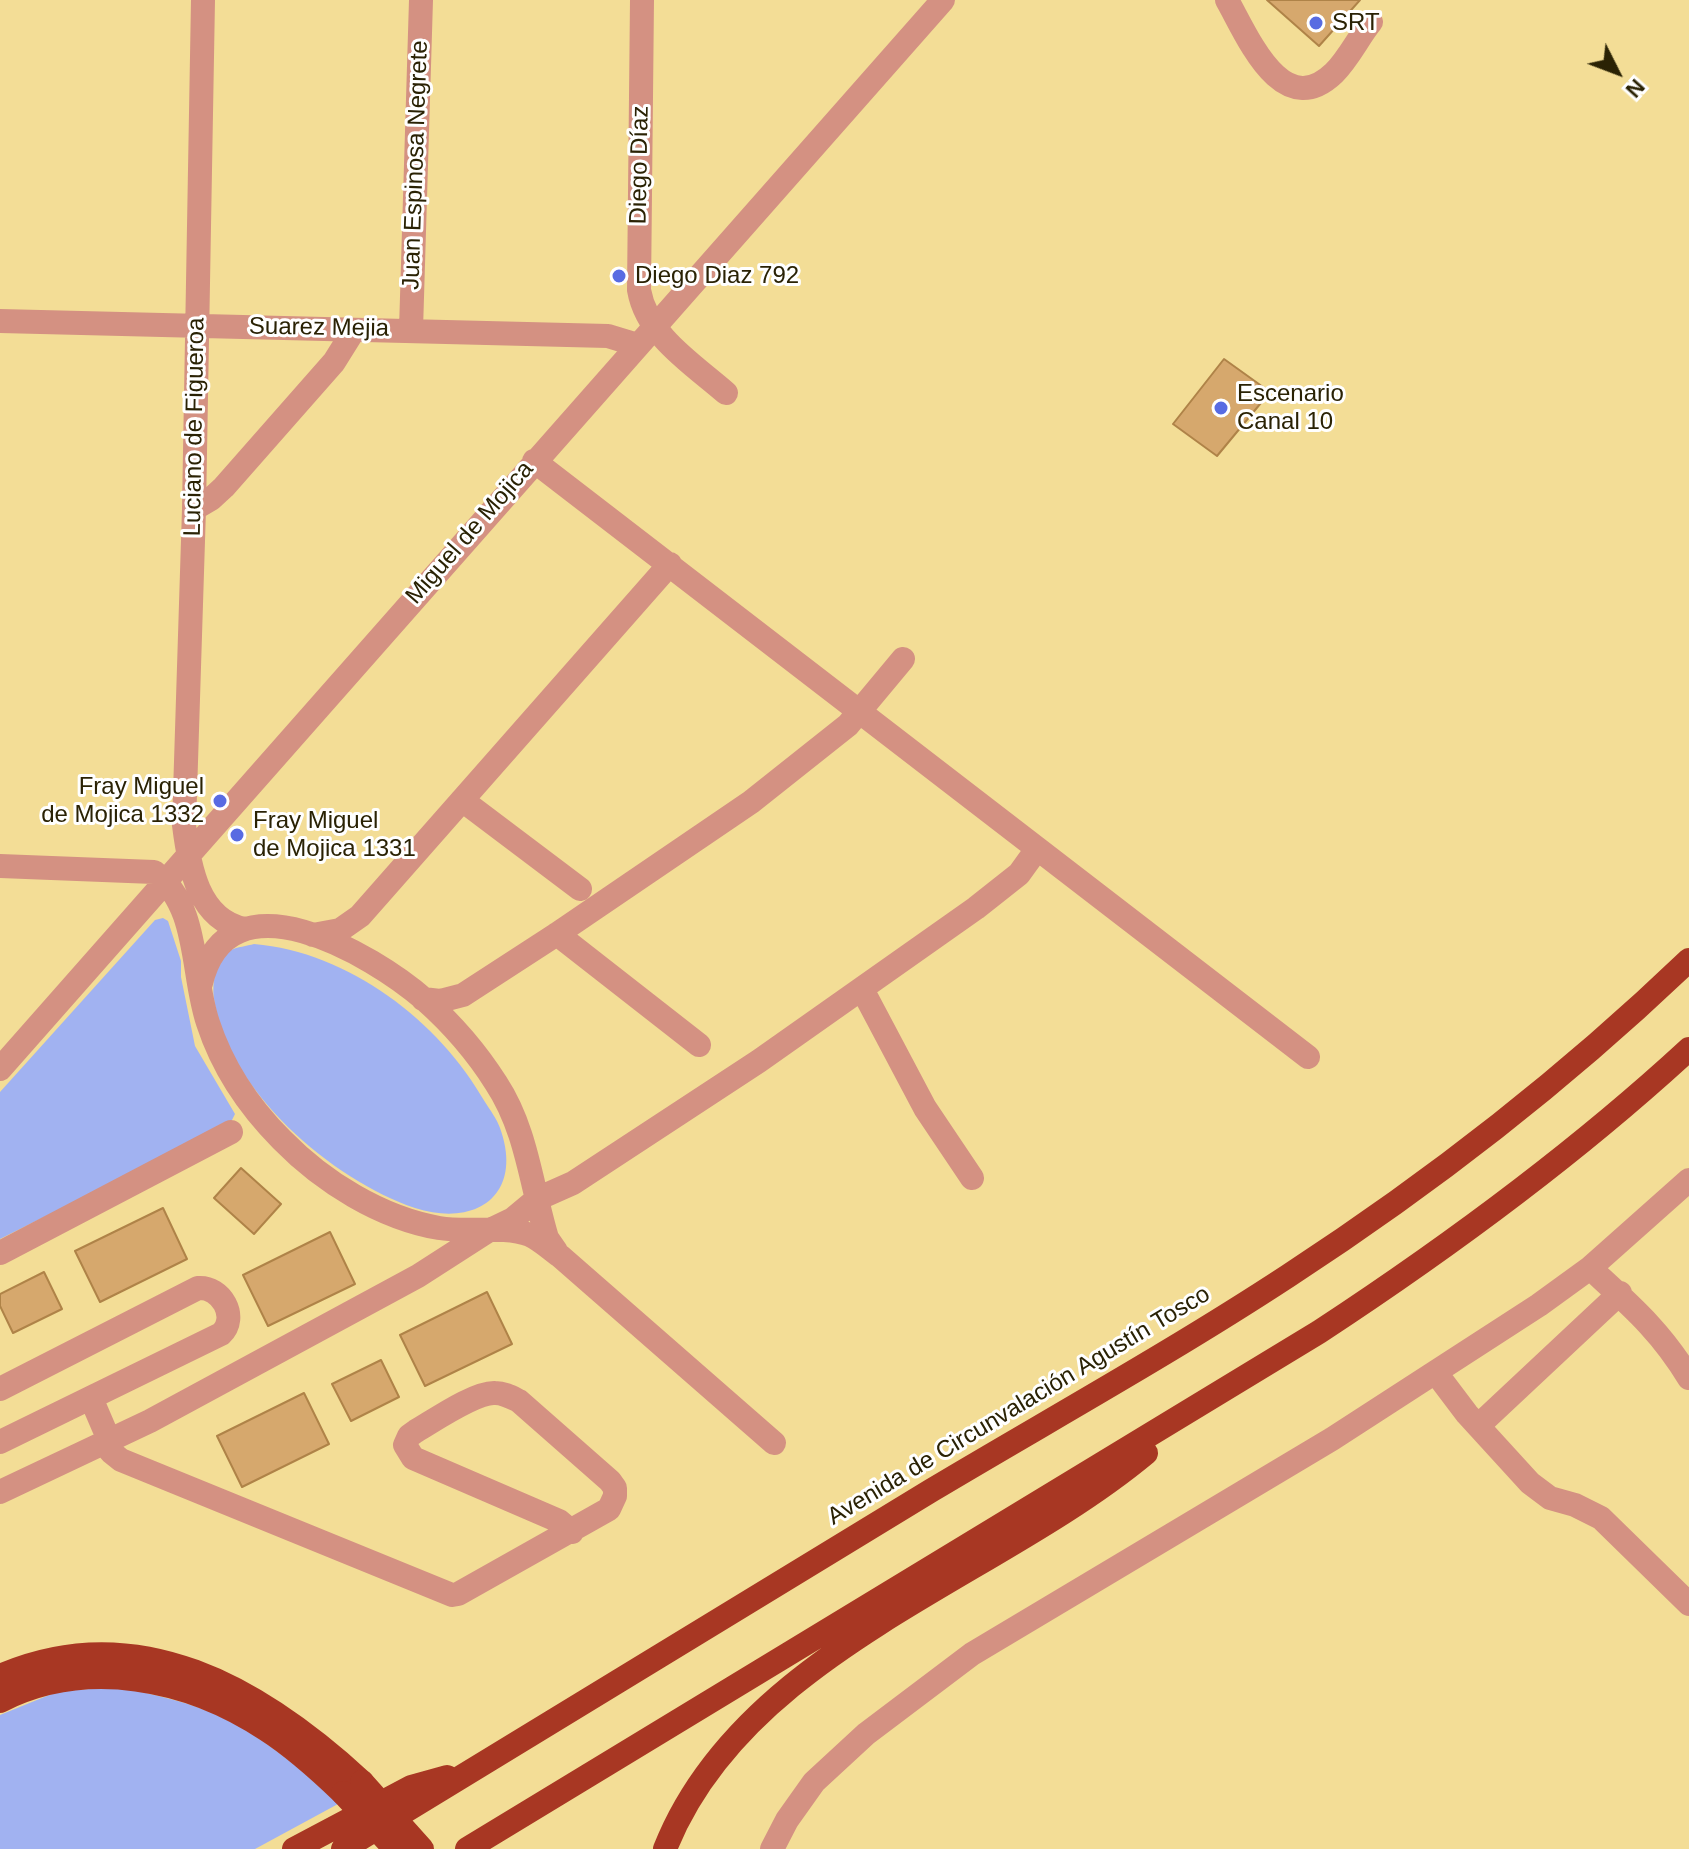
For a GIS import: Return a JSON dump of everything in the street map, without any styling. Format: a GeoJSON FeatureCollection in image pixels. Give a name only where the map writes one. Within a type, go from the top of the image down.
{"type":"FeatureCollection","features":[{"type":"Feature","properties":{"kind":"highway","name":"Avenida de Circunvalación Agustín Tosco"},"geometry":{"type":"LineString","coordinates":[[343,1849],[755,1596],[1286,1278],[1417,1188],[1517,1112],[1613,1031],[1689,960]]}},
{"type":"Feature","properties":{"kind":"highway"},"geometry":{"type":"LineString","coordinates":[[467,1849],[1319,1332],[1452,1243],[1563,1158],[1689,1049]]}},
{"type":"Feature","properties":{"kind":"highway"},"geometry":{"type":"LineString","coordinates":[[665,1849],[686,1803],[701,1780],[740,1734],[789,1689],[891,1617],[1106,1486],[1204,1404]]}},
{"type":"Feature","properties":{"kind":"highway"},"geometry":{"type":"LineString","coordinates":[[0,1676],[50,1658],[97,1653],[123,1654],[175,1664],[222,1682],[267,1707],[315,1741],[395,1849]]}},
{"type":"Feature","properties":{"kind":"highway"},"geometry":{"type":"LineString","coordinates":[[0,1701],[45,1684],[83,1677],[136,1679],[181,1689],[266,1729],[306,1760],[352,1787],[422,1849]]}},
{"type":"Feature","properties":{"kind":"highway"},"geometry":{"type":"LineString","coordinates":[[294,1849],[411,1787],[472,1771]]}},
{"type":"Feature","properties":{"kind":"street","name":"Luciano de Figueroa"},"geometry":{"type":"LineString","coordinates":[[203,0],[194,509],[184,808],[189,853],[205,904],[224,923],[245,929]]}},
{"type":"Feature","properties":{"kind":"street","name":"Juan Espinosa Negrete"},"geometry":{"type":"LineString","coordinates":[[411,330],[421,0]]}},
{"type":"Feature","properties":{"kind":"street","name":"Diego Díaz"},"geometry":{"type":"LineString","coordinates":[[642,0],[639,290],[641,304],[654,327]]}},
{"type":"Feature","properties":{"kind":"street","name":"Miguel de Mojica"},"geometry":{"type":"LineString","coordinates":[[0,1069],[943,0]]}},
{"type":"Feature","properties":{"kind":"street"},"geometry":{"type":"LineString","coordinates":[[1227,0],[1264,66],[1290,85],[1305,87],[1320,83],[1333,74],[1371,22]]}},
{"type":"Feature","properties":{"kind":"street","name":"Suarez Mejia"},"geometry":{"type":"LineString","coordinates":[[0,321],[608,336],[636,347]]}},
{"type":"Feature","properties":{"kind":"street"},"geometry":{"type":"LineString","coordinates":[[654,327],[726,393]]}},
{"type":"Feature","properties":{"kind":"street"},"geometry":{"type":"LineString","coordinates":[[194,509],[224,487],[334,362],[354,330]]}},
{"type":"Feature","properties":{"kind":"street"},"geometry":{"type":"LineString","coordinates":[[534,461],[1308,1057]]}},
{"type":"Feature","properties":{"kind":"street"},"geometry":{"type":"LineString","coordinates":[[313,935],[340,930],[360,916],[670,564]]}},
{"type":"Feature","properties":{"kind":"street"},"geometry":{"type":"LineString","coordinates":[[423,999],[440,1001],[463,995],[751,802],[836,736],[861,711],[903,659]]}},
{"type":"Feature","properties":{"kind":"street"},"geometry":{"type":"LineString","coordinates":[[462,800],[580,889]]}},
{"type":"Feature","properties":{"kind":"street"},"geometry":{"type":"LineString","coordinates":[[0,1492],[150,1421],[418,1276],[488,1231],[513,1219],[537,1199],[573,1183],[862,989],[1007,884],[1028,864],[1037,849]]}},
{"type":"Feature","properties":{"kind":"street"},"geometry":{"type":"LineString","coordinates":[[0,866],[143,870],[154,872],[165,880],[175,891],[183,912],[207,1021],[227,1070],[239,1091],[303,1160],[345,1189],[417,1223],[441,1229],[520,1232],[532,1236],[560,1256],[774,1443]]}},
{"type":"Feature","properties":{"kind":"street"},"geometry":{"type":"LineString","coordinates":[[360,916],[354,928],[355,938],[372,962]]}},
{"type":"Feature","properties":{"kind":"street"},"geometry":{"type":"LineString","coordinates":[[200,986],[204,970],[225,938],[245,929],[269,927],[294,929],[346,947],[423,999],[460,1036],[497,1083],[508,1104],[529,1163],[547,1238],[560,1256]]}},
{"type":"Feature","properties":{"kind":"street"},"geometry":{"type":"LineString","coordinates":[[557,934],[699,1045]]}},
{"type":"Feature","properties":{"kind":"street"},"geometry":{"type":"LineString","coordinates":[[862,989],[925,1108],[972,1178]]}},
{"type":"Feature","properties":{"kind":"street"},"geometry":{"type":"LineString","coordinates":[[460,1036],[454,1020],[457,1003],[463,995]]}},
{"type":"Feature","properties":{"kind":"street"},"geometry":{"type":"LineString","coordinates":[[231,1132],[241,1118],[243,1107],[239,1091]]}},
{"type":"Feature","properties":{"kind":"street"},"geometry":{"type":"LineString","coordinates":[[0,1253],[231,1132],[255,1128],[279,1137]]}},
{"type":"Feature","properties":{"kind":"street"},"geometry":{"type":"LineString","coordinates":[[529,1163],[548,1181],[573,1183]]}},
{"type":"Feature","properties":{"kind":"street"},"geometry":{"type":"LineString","coordinates":[[772,1849],[787,1820],[814,1782],[866,1734],[972,1654],[1332,1439],[1539,1305],[1590,1268],[1689,1180]]}},
{"type":"Feature","properties":{"kind":"street"},"geometry":{"type":"LineString","coordinates":[[417,1223],[430,1245],[430,1258],[425,1270],[418,1276]]}},
{"type":"Feature","properties":{"kind":"street"},"geometry":{"type":"LineString","coordinates":[[1590,1268],[1650,1323],[1689,1378]]}},
{"type":"Feature","properties":{"kind":"street"},"geometry":{"type":"LineString","coordinates":[[0,1389],[198,1288],[208,1288],[218,1293],[230,1317],[230,1324],[221,1334],[0,1442]]}},
{"type":"Feature","properties":{"kind":"street"},"geometry":{"type":"LineString","coordinates":[[1478,1426],[1620,1293]]}},
{"type":"Feature","properties":{"kind":"street"},"geometry":{"type":"LineString","coordinates":[[1436,1373],[1478,1426],[1530,1483],[1550,1498],[1575,1505],[1601,1518],[1689,1604]]}},
{"type":"Feature","properties":{"kind":"street"},"geometry":{"type":"LineString","coordinates":[[91,1398],[111,1452],[121,1460],[452,1595],[572,1532],[609,1509],[615,1496],[615,1488],[610,1481],[519,1401],[497,1392],[484,1394],[409,1436],[405,1445],[413,1458],[559,1521],[572,1532]]}},
{"type":"Feature","properties":{"kind":"shaded area"},"geometry":{"type":"Polygon","coordinates":[[[163,918],[168,921],[181,961],[181,977],[195,1046],[235,1114],[230,1124],[0,1239],[0,1092],[155,920],[163,918]]]}},
{"type":"Feature","properties":{"kind":"shaded area"},"geometry":{"type":"Polygon","coordinates":[[[254,944],[289,950],[357,976],[388,996],[443,1044],[466,1072],[500,1128],[506,1151],[506,1171],[500,1188],[490,1200],[475,1209],[437,1213],[383,1195],[318,1154],[261,1098],[239,1066],[223,1033],[214,999],[214,979],[221,959],[231,950],[254,944]]]}},
{"type":"Feature","properties":{"kind":"shaded area"},"geometry":{"type":"Polygon","coordinates":[[[119,1687],[186,1704],[240,1727],[284,1757],[338,1804],[255,1849],[0,1849],[0,1715],[59,1691],[119,1687]]]}},
{"type":"Feature","properties":{"kind":"building","name":"SRT"},"geometry":{"type":"Polygon","coordinates":[[[1267,0],[1360,0],[1319,46],[1267,0]]]}},
{"type":"Feature","properties":{"kind":"building","name":"Escenario Canal 10"},"geometry":{"type":"Polygon","coordinates":[[[1224,359],[1270,392],[1217,456],[1173,424],[1224,359]]]}},
{"type":"Feature","properties":{"kind":"building"},"geometry":{"type":"Polygon","coordinates":[[[241,1168],[281,1204],[254,1234],[214,1198],[241,1168]]]}},
{"type":"Feature","properties":{"kind":"building"},"geometry":{"type":"Polygon","coordinates":[[[163,1208],[187,1259],[100,1302],[75,1251],[163,1208]]]}},
{"type":"Feature","properties":{"kind":"building"},"geometry":{"type":"Polygon","coordinates":[[[330,1232],[355,1284],[268,1326],[243,1275],[330,1232]]]}},
{"type":"Feature","properties":{"kind":"building"},"geometry":{"type":"Polygon","coordinates":[[[44,1272],[62,1309],[13,1333],[0,1306],[0,1294],[44,1272]]]}},
{"type":"Feature","properties":{"kind":"building"},"geometry":{"type":"Polygon","coordinates":[[[487,1292],[512,1344],[425,1386],[400,1335],[487,1292]]]}},
{"type":"Feature","properties":{"kind":"building"},"geometry":{"type":"Polygon","coordinates":[[[381,1360],[399,1397],[351,1421],[332,1384],[381,1360]]]}},
{"type":"Feature","properties":{"kind":"building"},"geometry":{"type":"Polygon","coordinates":[[[304,1393],[329,1444],[242,1487],[217,1436],[304,1393]]]}},
{"type":"Feature","properties":{"kind":"place","name":"SRT"},"geometry":{"type":"Point","coordinates":[1316,23]}},
{"type":"Feature","properties":{"kind":"place","name":"Diego Diaz 792"},"geometry":{"type":"Point","coordinates":[619,276]}},
{"type":"Feature","properties":{"kind":"place","name":"Escenario Canal 10"},"geometry":{"type":"Point","coordinates":[1221,408]}},
{"type":"Feature","properties":{"kind":"place","name":"Fray Miguel de Mojica 1332"},"geometry":{"type":"Point","coordinates":[220,801]}},
{"type":"Feature","properties":{"kind":"place","name":"Fray Miguel de Mojica 1331"},"geometry":{"type":"Point","coordinates":[237,835]}}]}
